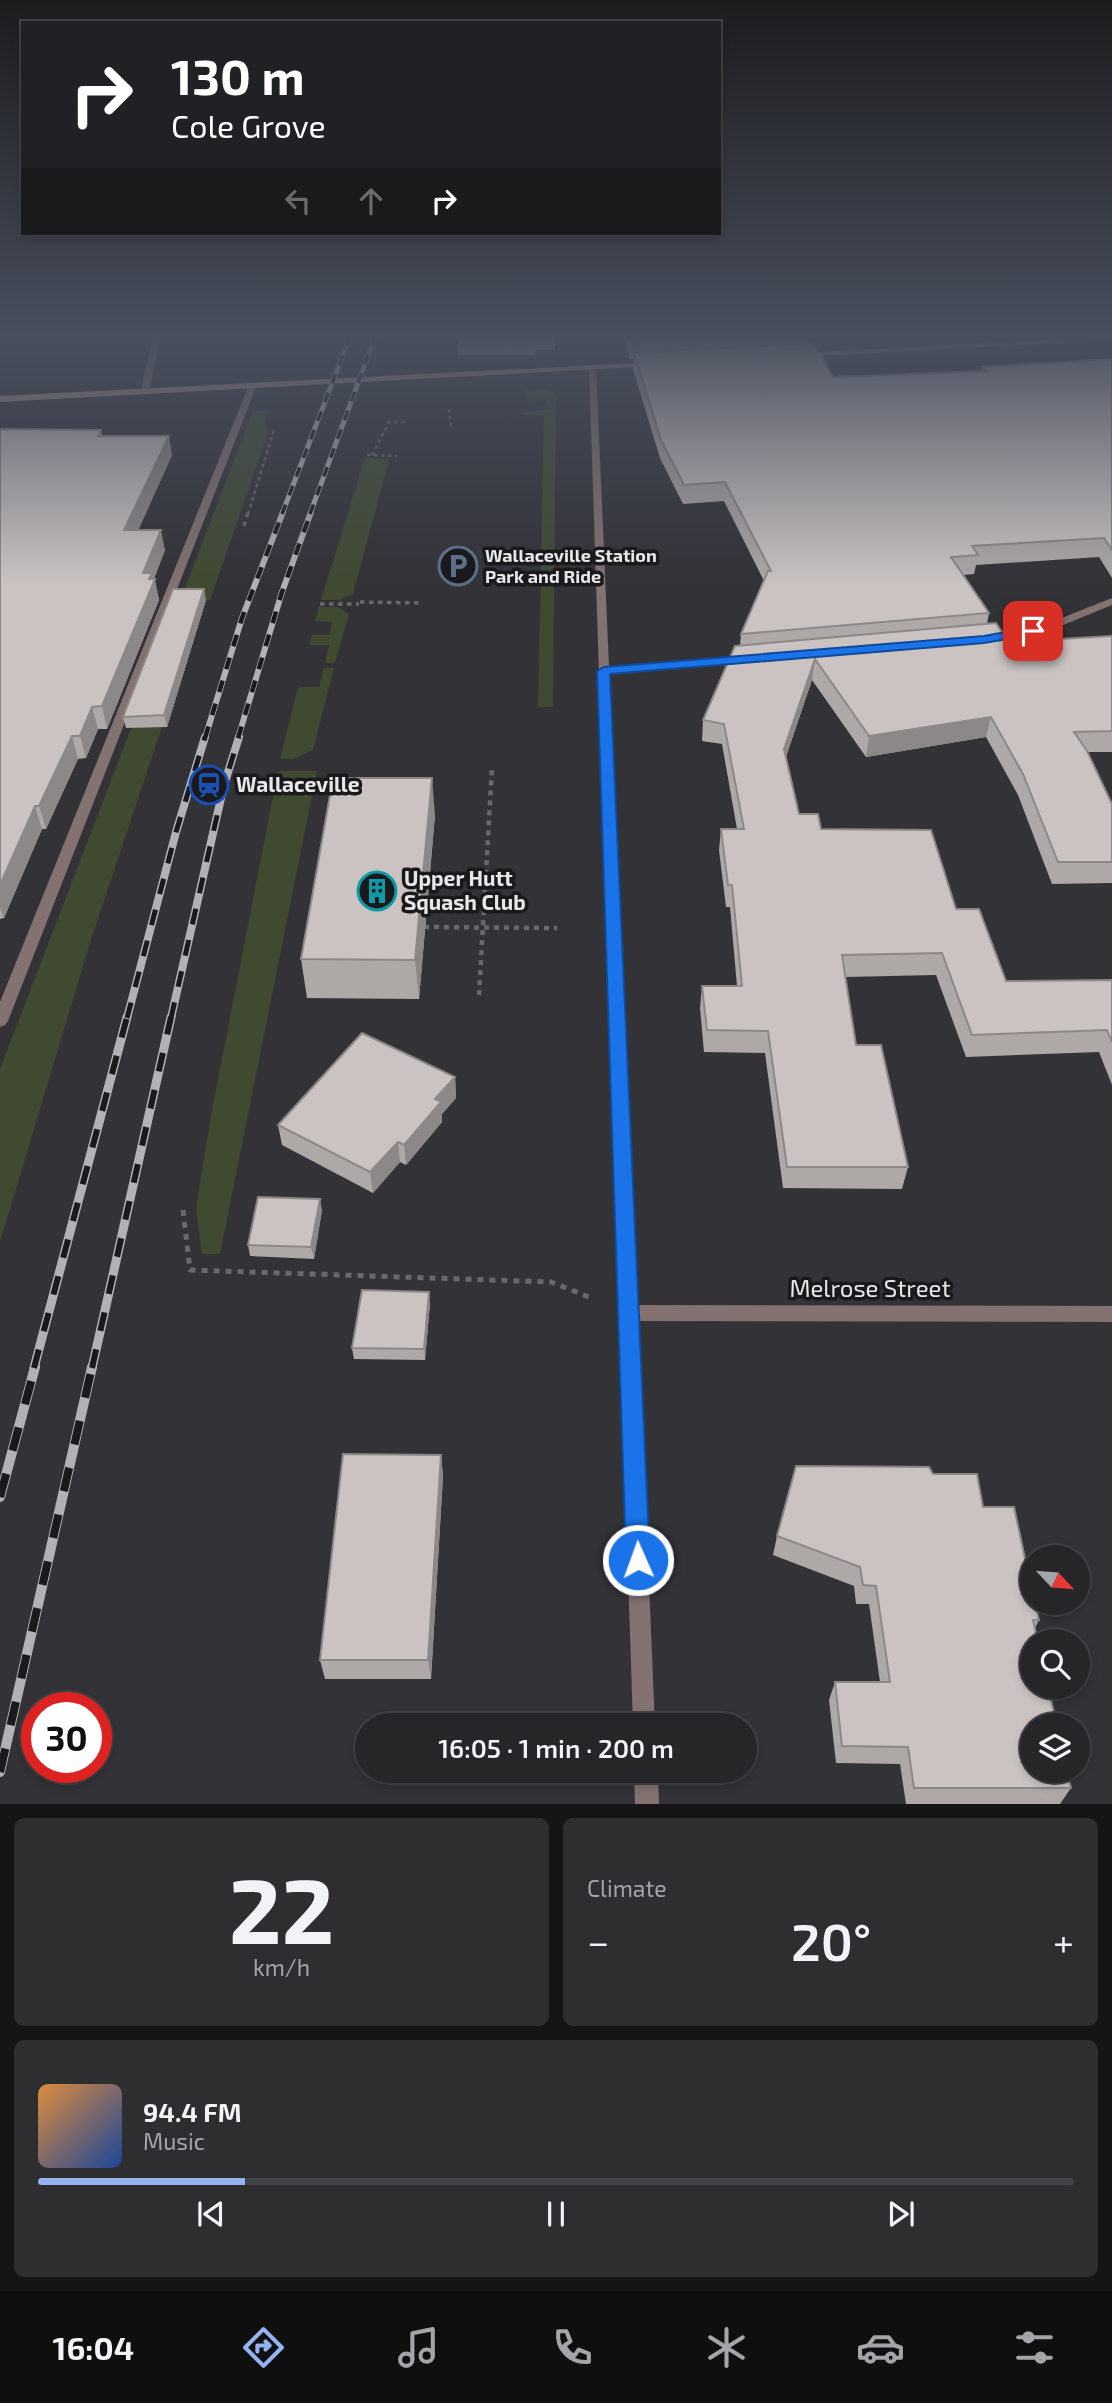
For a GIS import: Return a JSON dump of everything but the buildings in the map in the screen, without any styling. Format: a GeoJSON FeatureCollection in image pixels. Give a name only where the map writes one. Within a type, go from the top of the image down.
{"type":"FeatureCollection","features":[{"type":"Feature","properties":{"kind":"street"},"geometry":{"type":"LineString","coordinates":[[0,1021],[240,418]]}},
{"type":"Feature","properties":{"kind":"street"},"geometry":{"type":"LineString","coordinates":[[594,418],[644,1713]]}},
{"type":"Feature","properties":{"kind":"street"},"geometry":{"type":"LineString","coordinates":[[970,640],[1047,628],[1112,601]]}},
{"type":"Feature","properties":{"kind":"street"},"geometry":{"type":"LineString","coordinates":[[604,671],[765,657]]}},
{"type":"Feature","properties":{"kind":"street","name":"Melrose Street"},"geometry":{"type":"LineString","coordinates":[[629,1313],[1112,1314]]}},
{"type":"Feature","properties":{"kind":"street"},"geometry":{"type":"LineString","coordinates":[[646,1783],[647,1804]]}},
{"type":"Feature","properties":{"kind":"path"},"geometry":{"type":"LineString","coordinates":[[450,418],[451,428]]}},
{"type":"Feature","properties":{"kind":"path"},"geometry":{"type":"LineString","coordinates":[[244,526],[274,431],[272,422]]}},
{"type":"Feature","properties":{"kind":"path"},"geometry":{"type":"LineString","coordinates":[[372,455],[389,422],[406,422]]}},
{"type":"Feature","properties":{"kind":"path"},"geometry":{"type":"LineString","coordinates":[[367,455],[397,456]]}},
{"type":"Feature","properties":{"kind":"path"},"geometry":{"type":"LineString","coordinates":[[320,604],[422,603]]}},
{"type":"Feature","properties":{"kind":"path"},"geometry":{"type":"LineString","coordinates":[[479,995],[492,766]]}},
{"type":"Feature","properties":{"kind":"path"},"geometry":{"type":"LineString","coordinates":[[424,927],[556,928]]}},
{"type":"Feature","properties":{"kind":"path"},"geometry":{"type":"LineString","coordinates":[[183,1210],[190,1270],[551,1282],[629,1313]]}},
{"type":"Feature","properties":{"kind":"green space"},"geometry":{"type":"Polygon","coordinates":[[[250,418],[266,418],[269,431],[210,600],[189,600],[141,727],[162,727],[89,946],[0,1242],[0,1069],[250,418]]]}},
{"type":"Feature","properties":{"kind":"green space"},"geometry":{"type":"Polygon","coordinates":[[[544,418],[556,418],[553,707],[538,707],[544,418]]]}},
{"type":"Feature","properties":{"kind":"green space"},"geometry":{"type":"Polygon","coordinates":[[[365,458],[389,459],[353,594],[339,600],[321,600],[365,458]]]}},
{"type":"Feature","properties":{"kind":"green space"},"geometry":{"type":"Polygon","coordinates":[[[319,607],[338,607],[349,614],[335,663],[325,663],[329,645],[309,645],[312,635],[330,635],[332,622],[315,621],[319,607]]]}},
{"type":"Feature","properties":{"kind":"green space"},"geometry":{"type":"Polygon","coordinates":[[[324,668],[334,668],[313,750],[294,759],[280,759],[298,687],[319,687],[324,668]]]}},
{"type":"Feature","properties":{"kind":"green space"},"geometry":{"type":"Polygon","coordinates":[[[278,771],[317,771],[220,1254],[202,1254],[196,1208],[211,1115],[278,771]]]}},
{"type":"Feature","properties":{"kind":"railway"},"geometry":{"type":"LineString","coordinates":[[282,514],[319,418]]}},
{"type":"Feature","properties":{"kind":"railway"},"geometry":{"type":"LineString","coordinates":[[310,514],[345,418]]}},
{"type":"Feature","properties":{"kind":"railway"},"geometry":{"type":"LineString","coordinates":[[205,738],[242,618],[283,512]]}},
{"type":"Feature","properties":{"kind":"railway"},"geometry":{"type":"LineString","coordinates":[[238,738],[282,592],[311,512]]}},
{"type":"Feature","properties":{"kind":"railway"},"geometry":{"type":"LineString","coordinates":[[127,1018],[176,832],[205,737]]}},
{"type":"Feature","properties":{"kind":"railway"},"geometry":{"type":"LineString","coordinates":[[171,1018],[224,785],[239,737]]}},
{"type":"Feature","properties":{"kind":"railway"},"geometry":{"type":"LineString","coordinates":[[34,1368],[127,1017]]}},
{"type":"Feature","properties":{"kind":"railway"},"geometry":{"type":"LineString","coordinates":[[92,1368],[171,1017]]}},
{"type":"Feature","properties":{"kind":"railway"},"geometry":{"type":"LineString","coordinates":[[0,1497],[35,1367]]}},
{"type":"Feature","properties":{"kind":"railway"},"geometry":{"type":"LineString","coordinates":[[0,1772],[92,1367]]}},
{"type":"Feature","properties":{"kind":"place","name":"Wallaceville Station Park and Ride"},"geometry":{"type":"Point","coordinates":[458,566]}},
{"type":"Feature","properties":{"kind":"place","name":"Wallaceville"},"geometry":{"type":"Point","coordinates":[209,785]}},
{"type":"Feature","properties":{"kind":"place","name":"Upper Hutt Squash Club"},"geometry":{"type":"Point","coordinates":[377,891]}},
{"type":"Feature","properties":{"kind":"route"},"geometry":{"type":"LineString","coordinates":[[638,1560],[604,671],[984,639],[1033,631]]}}]}
